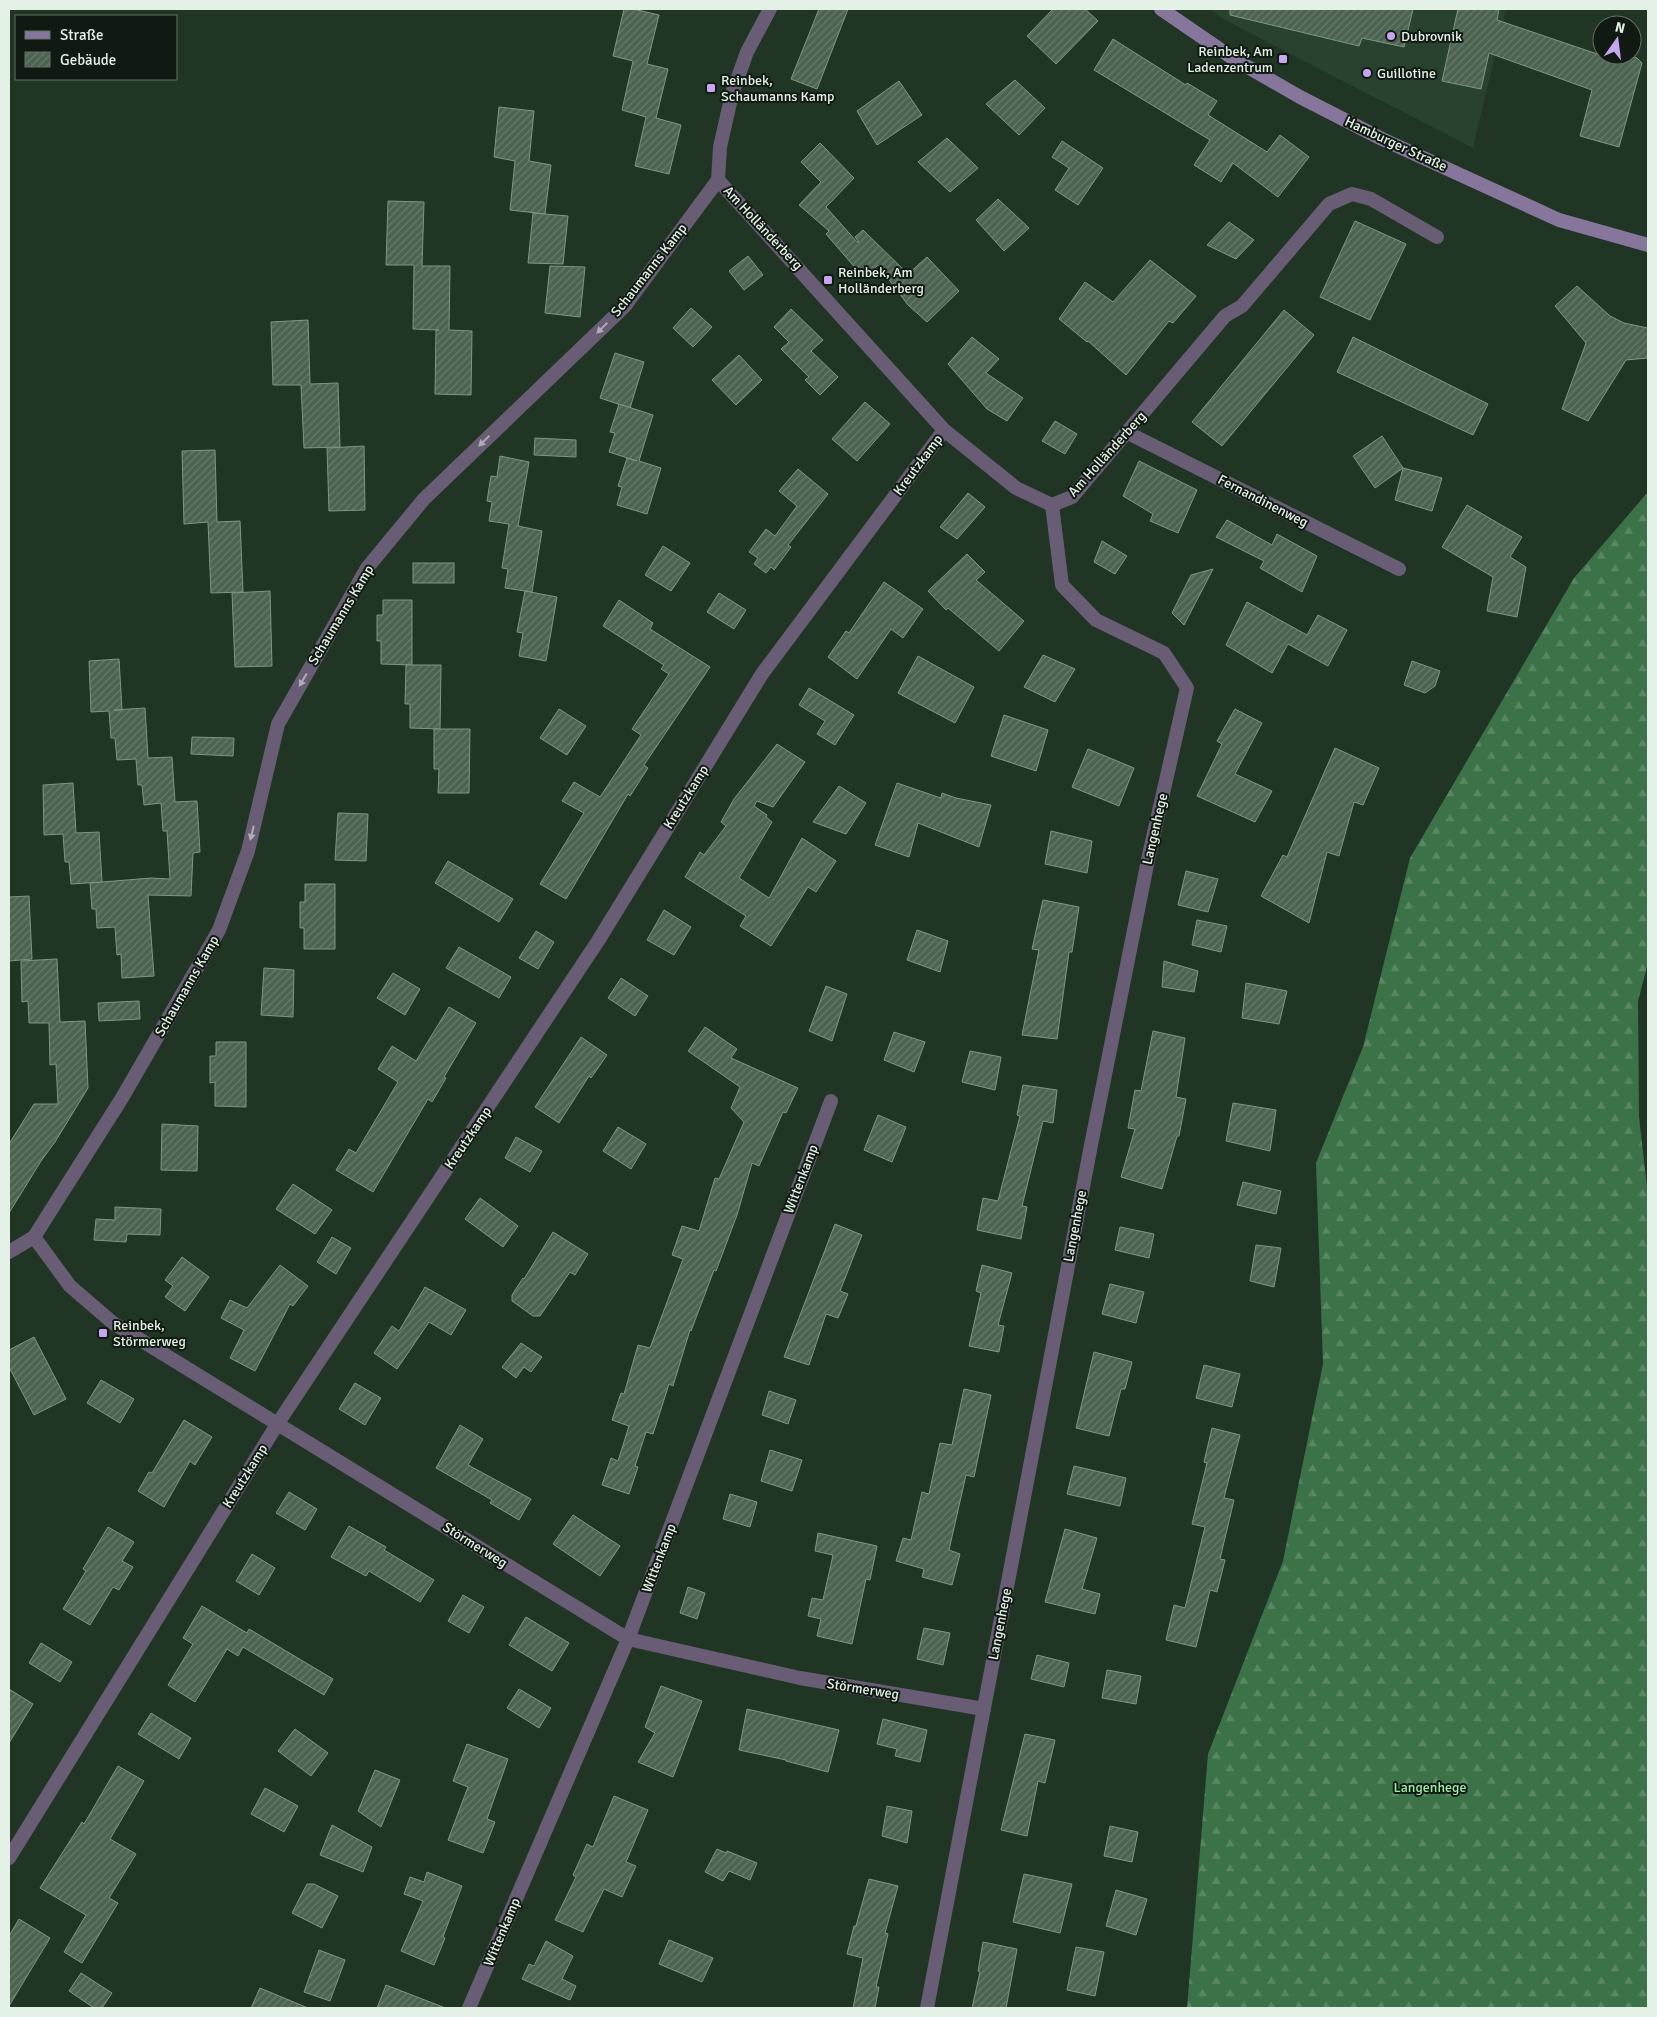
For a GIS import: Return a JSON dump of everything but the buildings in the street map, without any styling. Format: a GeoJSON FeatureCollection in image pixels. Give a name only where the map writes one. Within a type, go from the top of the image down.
{"type":"FeatureCollection","features":[{"type":"Feature","properties":{"kind":"main road","name":"Hamburger Straße"},"geometry":{"type":"LineString","coordinates":[[1161,9],[1234,60],[1300,97],[1382,139],[1559,220],[1648,245]]}},
{"type":"Feature","properties":{"kind":"street"},"geometry":{"type":"LineString","coordinates":[[718,180],[720,147],[732,94],[747,52],[770,9]]}},
{"type":"Feature","properties":{"kind":"street","name":"Am Holländerberg"},"geometry":{"type":"LineString","coordinates":[[718,180],[944,430],[1016,488],[1052,505],[1072,497],[1225,316],[1242,306],[1329,204],[1352,194],[1371,199],[1437,238]]}},
{"type":"Feature","properties":{"kind":"street","name":"Schaumanns Kamp"},"geometry":{"type":"LineString","coordinates":[[9,1252],[34,1237],[122,1098],[219,930],[248,851],[278,724],[367,568],[424,499],[624,307],[718,180]]}},
{"type":"Feature","properties":{"kind":"street","name":"Kreutzkamp"},"geometry":{"type":"LineString","coordinates":[[9,1858],[278,1423],[598,941],[762,674],[944,430]]}},
{"type":"Feature","properties":{"kind":"street","name":"Fernandinenweg"},"geometry":{"type":"LineString","coordinates":[[1126,432],[1400,569]]}},
{"type":"Feature","properties":{"kind":"street","name":"Langenhege"},"geometry":{"type":"LineString","coordinates":[[926,2008],[1090,1145],[1149,855],[1187,688],[1164,653],[1096,620],[1062,585],[1052,505]]}},
{"type":"Feature","properties":{"kind":"street","name":"Wittenkamp"},"geometry":{"type":"LineString","coordinates":[[469,2008],[628,1639],[830,1101]]}},
{"type":"Feature","properties":{"kind":"street","name":"Störmerweg"},"geometry":{"type":"LineString","coordinates":[[34,1237],[70,1286],[113,1323],[628,1639],[800,1678],[984,1709]]}},
{"type":"Feature","properties":{"kind":"shaded area"},"geometry":{"type":"Polygon","coordinates":[[[1210,9],[1506,9],[1473,148],[1242,29],[1210,9]]]}},
{"type":"Feature","properties":{"kind":"green space","name":"Langenhege"},"geometry":{"type":"Polygon","coordinates":[[[1648,492],[1648,963],[1638,1001],[1639,1117],[1648,1196],[1648,2008],[1187,2008],[1208,1754],[1283,1561],[1323,1364],[1316,1163],[1363,1047],[1410,858],[1574,578],[1648,492]]]}},
{"type":"Feature","properties":{"kind":"place","name":"Dubrovnik"},"geometry":{"type":"Point","coordinates":[1391,36]}},
{"type":"Feature","properties":{"kind":"place","name":"Reinbek, Am Ladenzentrum"},"geometry":{"type":"Point","coordinates":[1283,59]}},
{"type":"Feature","properties":{"kind":"place","name":"Guillotine"},"geometry":{"type":"Point","coordinates":[1367,73]}},
{"type":"Feature","properties":{"kind":"place","name":"Reinbek, Schaumanns Kamp"},"geometry":{"type":"Point","coordinates":[711,88]}},
{"type":"Feature","properties":{"kind":"place","name":"Reinbek, Am Holländerberg"},"geometry":{"type":"Point","coordinates":[828,280]}},
{"type":"Feature","properties":{"kind":"place","name":"Reinbek, Störmerweg"},"geometry":{"type":"Point","coordinates":[103,1333]}}]}
